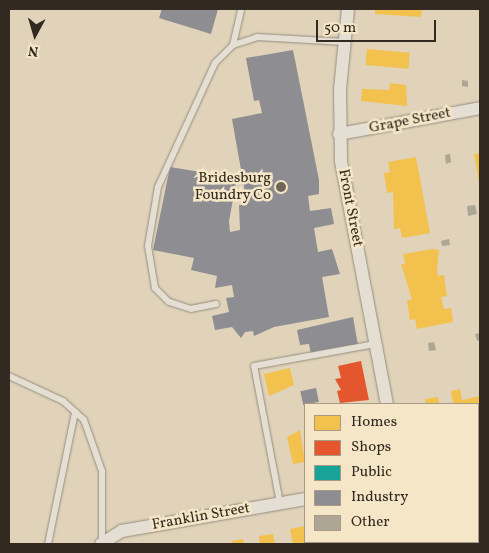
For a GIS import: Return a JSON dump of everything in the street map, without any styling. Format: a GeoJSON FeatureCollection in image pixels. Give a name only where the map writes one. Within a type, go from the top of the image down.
{"type":"FeatureCollection","features":[{"type":"Feature","properties":{"kind":"street","name":"Front Street"},"geometry":{"type":"LineString","coordinates":[[348,9],[339,134],[387,403]]}},
{"type":"Feature","properties":{"kind":"street","name":"Grape Street"},"geometry":{"type":"LineString","coordinates":[[339,134],[480,108]]}},
{"type":"Feature","properties":{"kind":"street","name":"Franklin Street"},"geometry":{"type":"LineString","coordinates":[[102,543],[122,531],[304,499]]}},
{"type":"Feature","properties":{"kind":"lane"},"geometry":{"type":"LineString","coordinates":[[233,45],[241,9]]}},
{"type":"Feature","properties":{"kind":"lane"},"geometry":{"type":"LineString","coordinates":[[216,304],[191,309],[169,302],[155,288],[148,246],[158,187],[170,156],[215,63],[233,45],[257,37],[345,42]]}},
{"type":"Feature","properties":{"kind":"lane"},"geometry":{"type":"LineString","coordinates":[[280,503],[254,366],[375,344]]}},
{"type":"Feature","properties":{"kind":"lane"},"geometry":{"type":"LineString","coordinates":[[9,376],[46,392],[75,412],[96,442],[102,470],[102,543]]}},
{"type":"Feature","properties":{"kind":"lane"},"geometry":{"type":"LineString","coordinates":[[48,544],[75,412]]}},
{"type":"Feature","properties":{"kind":"building: Homes"},"geometry":{"type":"Polygon","coordinates":[[[375,9],[422,9],[421,17],[375,14],[375,9]]]}},
{"type":"Feature","properties":{"kind":"building: Homes"},"geometry":{"type":"Polygon","coordinates":[[[367,49],[410,53],[408,69],[366,65],[367,49]]]}},
{"type":"Feature","properties":{"kind":"building: Homes"},"geometry":{"type":"Polygon","coordinates":[[[390,83],[406,85],[407,106],[361,101],[362,89],[389,90],[390,83]]]}},
{"type":"Feature","properties":{"kind":"building: Homes"},"geometry":{"type":"Polygon","coordinates":[[[480,153],[480,182],[479,182],[474,154],[480,153]]]}},
{"type":"Feature","properties":{"kind":"building: Homes"},"geometry":{"type":"Polygon","coordinates":[[[416,157],[430,233],[402,238],[400,228],[394,229],[393,192],[387,193],[384,173],[390,172],[388,162],[416,157]]]}},
{"type":"Feature","properties":{"kind":"building: Homes"},"geometry":{"type":"Polygon","coordinates":[[[433,249],[439,250],[437,271],[438,276],[444,275],[447,296],[441,297],[444,309],[451,308],[453,322],[417,329],[415,319],[410,320],[407,300],[412,300],[401,264],[405,264],[403,254],[433,249]]]}},
{"type":"Feature","properties":{"kind":"building: Homes"},"geometry":{"type":"Polygon","coordinates":[[[290,368],[294,385],[269,396],[264,374],[290,368]]]}},
{"type":"Feature","properties":{"kind":"building: Homes"},"geometry":{"type":"Polygon","coordinates":[[[460,389],[462,400],[480,396],[480,431],[479,403],[453,403],[451,391],[460,389]]]}},
{"type":"Feature","properties":{"kind":"building: Homes"},"geometry":{"type":"Polygon","coordinates":[[[438,397],[439,403],[426,403],[425,399],[438,397]]]}},
{"type":"Feature","properties":{"kind":"building: Homes"},"geometry":{"type":"Polygon","coordinates":[[[300,430],[304,462],[293,464],[287,437],[300,430]]]}},
{"type":"Feature","properties":{"kind":"building: Homes"},"geometry":{"type":"Polygon","coordinates":[[[304,526],[304,543],[321,544],[293,544],[290,529],[304,526]]]}},
{"type":"Feature","properties":{"kind":"building: Homes"},"geometry":{"type":"Polygon","coordinates":[[[273,534],[275,544],[260,544],[259,536],[273,534]]]}},
{"type":"Feature","properties":{"kind":"building: Homes"},"geometry":{"type":"Polygon","coordinates":[[[243,539],[244,544],[232,544],[232,541],[243,539]]]}},
{"type":"Feature","properties":{"kind":"building: Shops"},"geometry":{"type":"Polygon","coordinates":[[[361,361],[369,400],[340,403],[337,391],[341,390],[335,379],[341,378],[338,366],[361,361]]]}},
{"type":"Feature","properties":{"kind":"building: Shops"},"geometry":{"type":"Polygon","coordinates":[[[480,498],[480,543],[469,544],[479,543],[480,498]]]}},
{"type":"Feature","properties":{"kind":"building: Public"},"geometry":{"type":"Polygon","coordinates":[[[349,543],[386,543],[386,544],[349,543]]]}},
{"type":"Feature","properties":{"kind":"building: Industry"},"geometry":{"type":"Polygon","coordinates":[[[162,9],[218,9],[211,34],[159,18],[162,9]]]}},
{"type":"Feature","properties":{"kind":"building: Industry","name":"Bridesburg Foundry Co"},"geometry":{"type":"Polygon","coordinates":[[[293,50],[319,180],[319,194],[308,196],[310,211],[331,208],[334,224],[314,228],[318,252],[332,249],[340,274],[322,277],[329,317],[274,327],[254,336],[253,331],[245,332],[241,338],[232,327],[215,330],[212,316],[229,312],[226,298],[234,297],[232,285],[215,288],[217,276],[191,270],[194,258],[153,250],[170,167],[237,178],[229,221],[230,232],[240,230],[239,205],[247,204],[232,119],[262,113],[259,100],[254,101],[246,58],[293,50]]]}},
{"type":"Feature","properties":{"kind":"building: Industry"},"geometry":{"type":"Polygon","coordinates":[[[353,317],[358,345],[311,354],[309,344],[300,345],[297,330],[353,317]]]}},
{"type":"Feature","properties":{"kind":"building: Industry"},"geometry":{"type":"Polygon","coordinates":[[[316,388],[319,402],[304,403],[303,405],[300,391],[316,388]]]}},
{"type":"Feature","properties":{"kind":"building: Other"},"geometry":{"type":"Polygon","coordinates":[[[462,80],[468,81],[468,87],[462,86],[462,80]]]}},
{"type":"Feature","properties":{"kind":"building: Other"},"geometry":{"type":"Polygon","coordinates":[[[450,154],[451,162],[446,164],[445,155],[450,154]]]}},
{"type":"Feature","properties":{"kind":"building: Other"},"geometry":{"type":"Polygon","coordinates":[[[475,205],[477,214],[468,216],[467,206],[475,205]]]}},
{"type":"Feature","properties":{"kind":"building: Other"},"geometry":{"type":"Polygon","coordinates":[[[449,239],[450,245],[442,246],[441,241],[449,239]]]}},
{"type":"Feature","properties":{"kind":"building: Other"},"geometry":{"type":"Polygon","coordinates":[[[480,333],[480,340],[477,341],[475,334],[480,333]]]}},
{"type":"Feature","properties":{"kind":"building: Other"},"geometry":{"type":"Polygon","coordinates":[[[434,342],[436,350],[429,351],[428,343],[434,342]]]}},
{"type":"Feature","properties":{"kind":"place","name":"Bridesburg Foundry Co"},"geometry":{"type":"Point","coordinates":[281,187]}}]}
